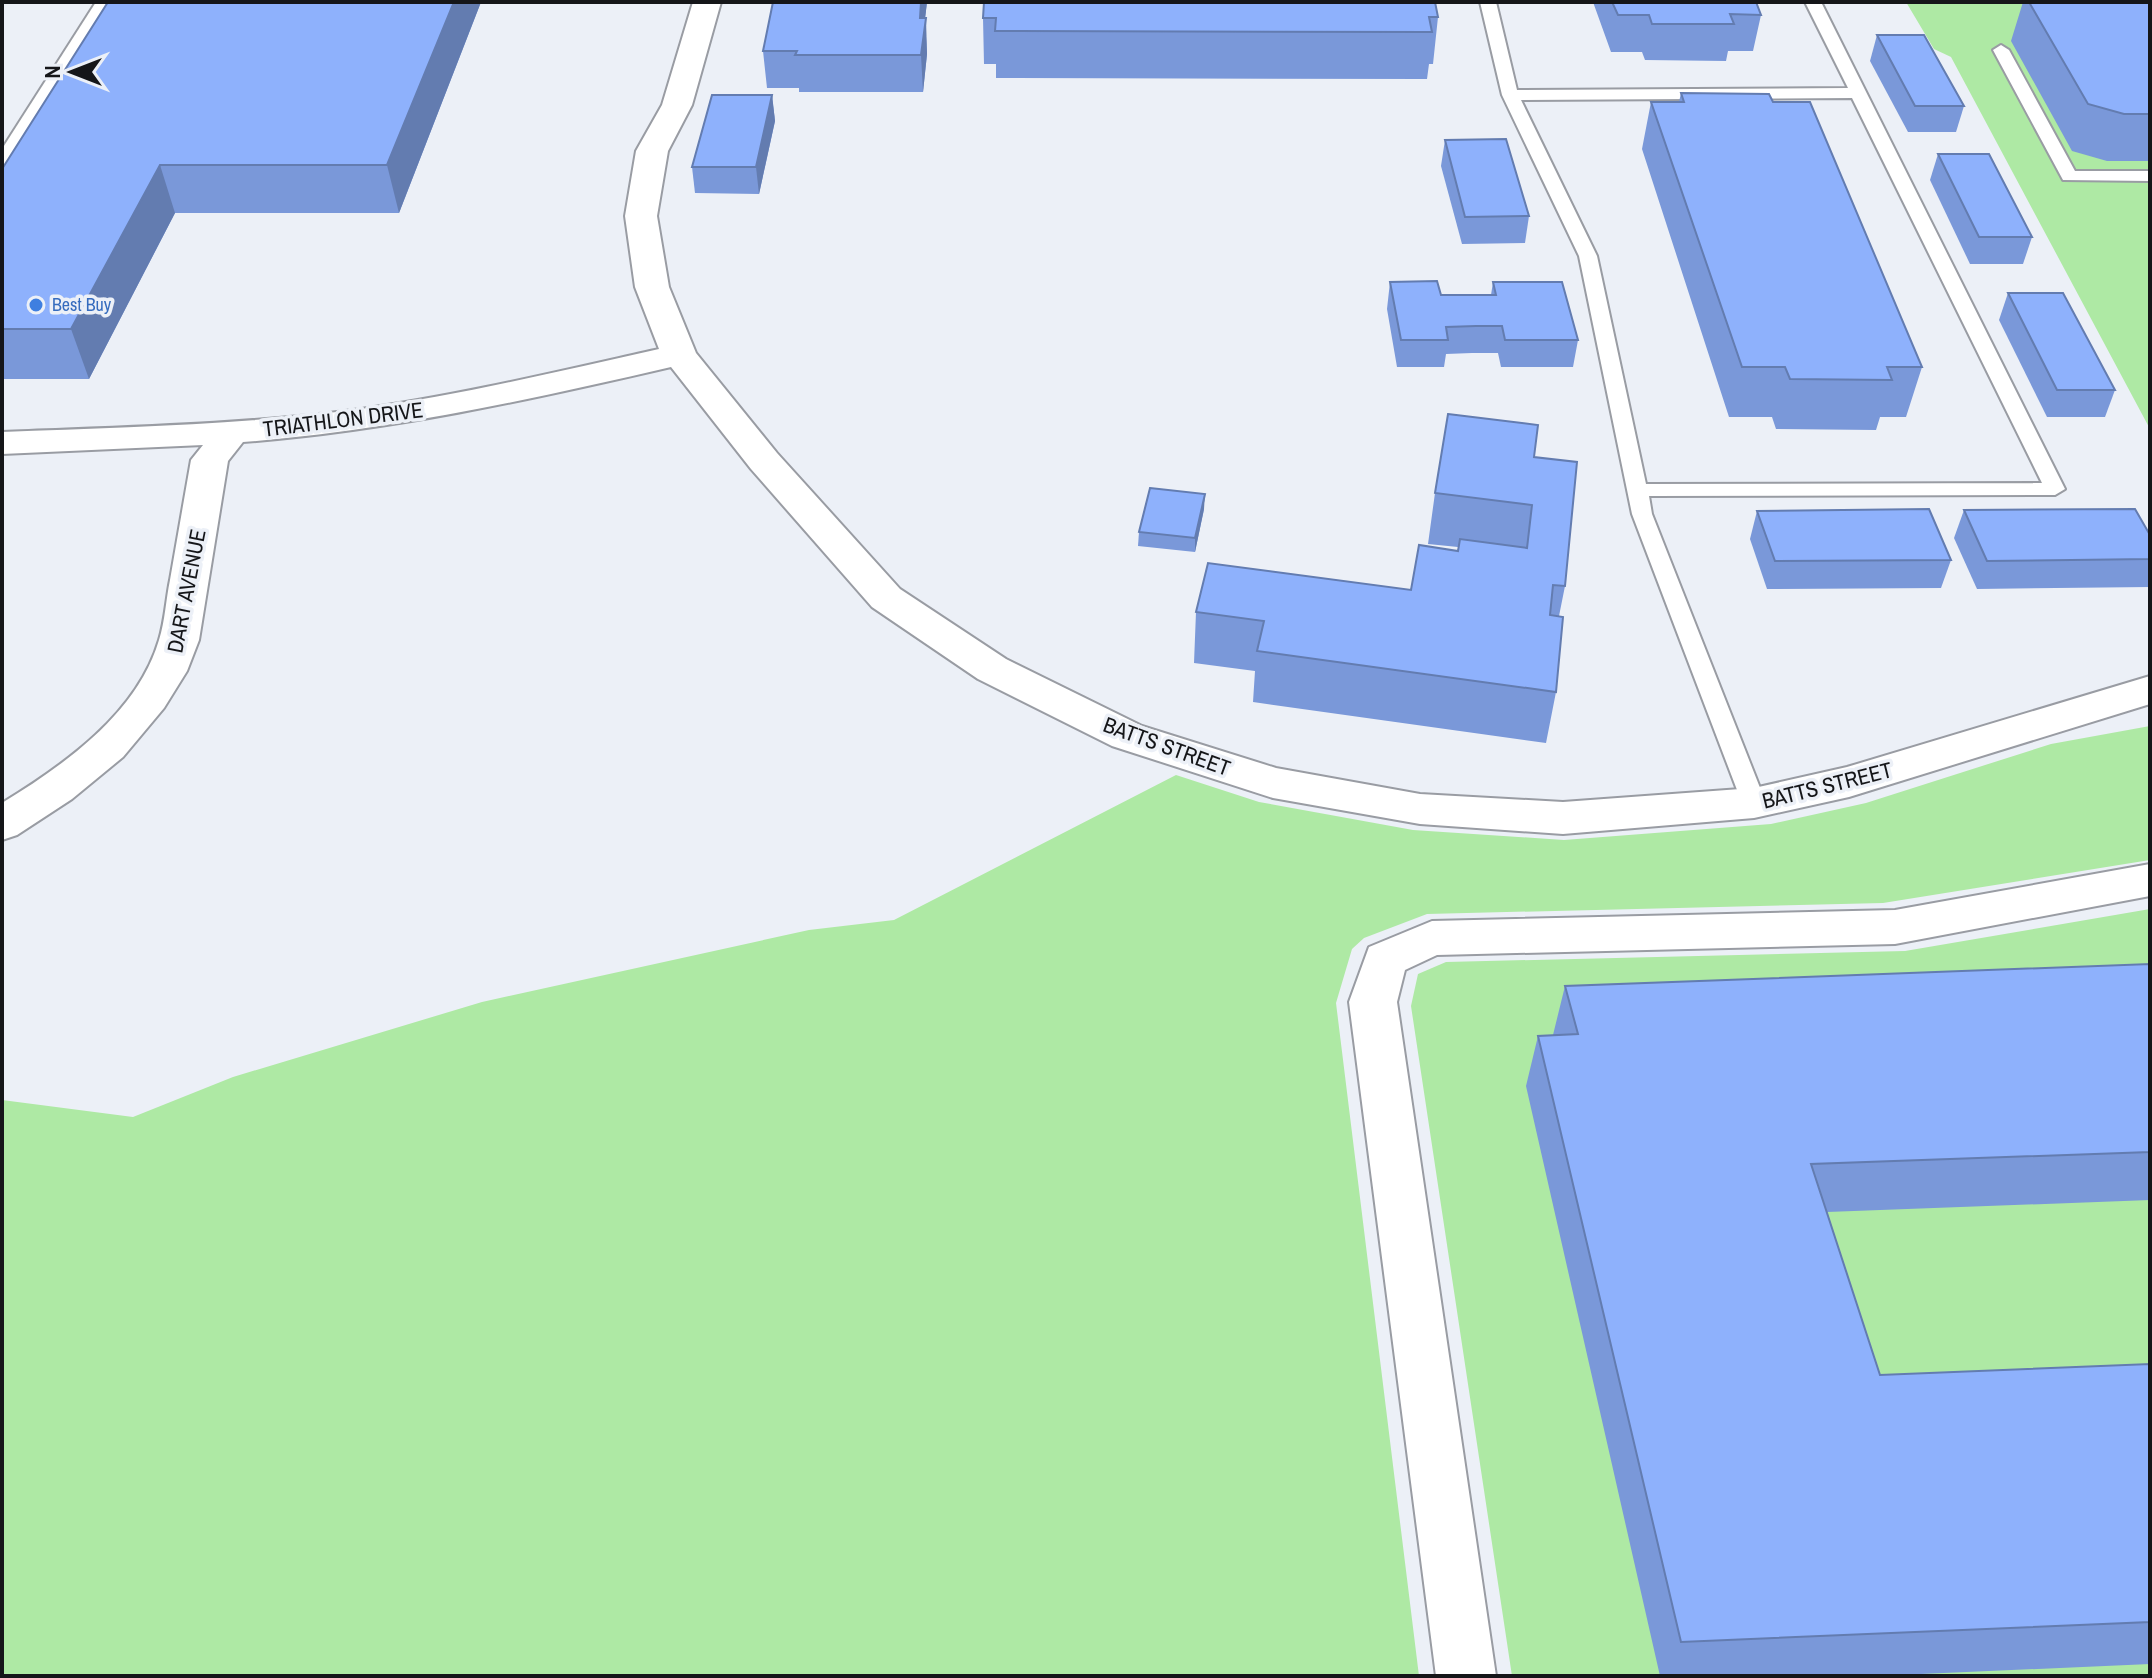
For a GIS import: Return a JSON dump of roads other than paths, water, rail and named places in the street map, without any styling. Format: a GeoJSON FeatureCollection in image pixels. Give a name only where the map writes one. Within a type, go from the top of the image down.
{"type":"FeatureCollection","features":[{"type":"Feature","properties":{"kind":"street","name":"BATTS STREET"},"geometry":{"type":"LineString","coordinates":[[707,2],[677,105],[652,151],[641,216],[652,287],[679,355],[764,461],[886,598],[992,669],[1127,736],[1273,783],[1420,809],[1563,818],[1754,803],[1849,782],[2150,690]]}},
{"type":"Feature","properties":{"kind":"street","name":"TRIATHLON DRIVE"},"geometry":{"type":"LineString","coordinates":[[2,443],[231,433],[359,420],[483,399],[679,355]]}},
{"type":"Feature","properties":{"kind":"street","name":"DART AVENUE"},"geometry":{"type":"LineString","coordinates":[[2,824],[38,802],[102,753],[142,713],[170,669],[179,640],[210,460],[231,433]]}},
{"type":"Feature","properties":{"kind":"street"},"geometry":{"type":"LineString","coordinates":[[1466,1676],[1373,1002],[1385,959],[1432,938],[1895,927],[2150,880]]}},
{"type":"Feature","properties":{"kind":"lane"},"geometry":{"type":"LineString","coordinates":[[2,162],[104,2]]}},
{"type":"Feature","properties":{"kind":"lane"},"geometry":{"type":"LineString","coordinates":[[1488,2],[1510,95],[1588,256],[1642,514],[1754,803]]}},
{"type":"Feature","properties":{"kind":"lane"},"geometry":{"type":"LineString","coordinates":[[1637,490],[2055,489],[1813,2]]}},
{"type":"Feature","properties":{"kind":"lane"},"geometry":{"type":"LineString","coordinates":[[2001,50],[2069,176],[2150,176]]}},
{"type":"Feature","properties":{"kind":"lane"},"geometry":{"type":"LineString","coordinates":[[1510,95],[1860,93]]}},
{"type":"Feature","properties":{"kind":"place","name":"Best Buy"},"geometry":{"type":"Point","coordinates":[36,305]}}]}
